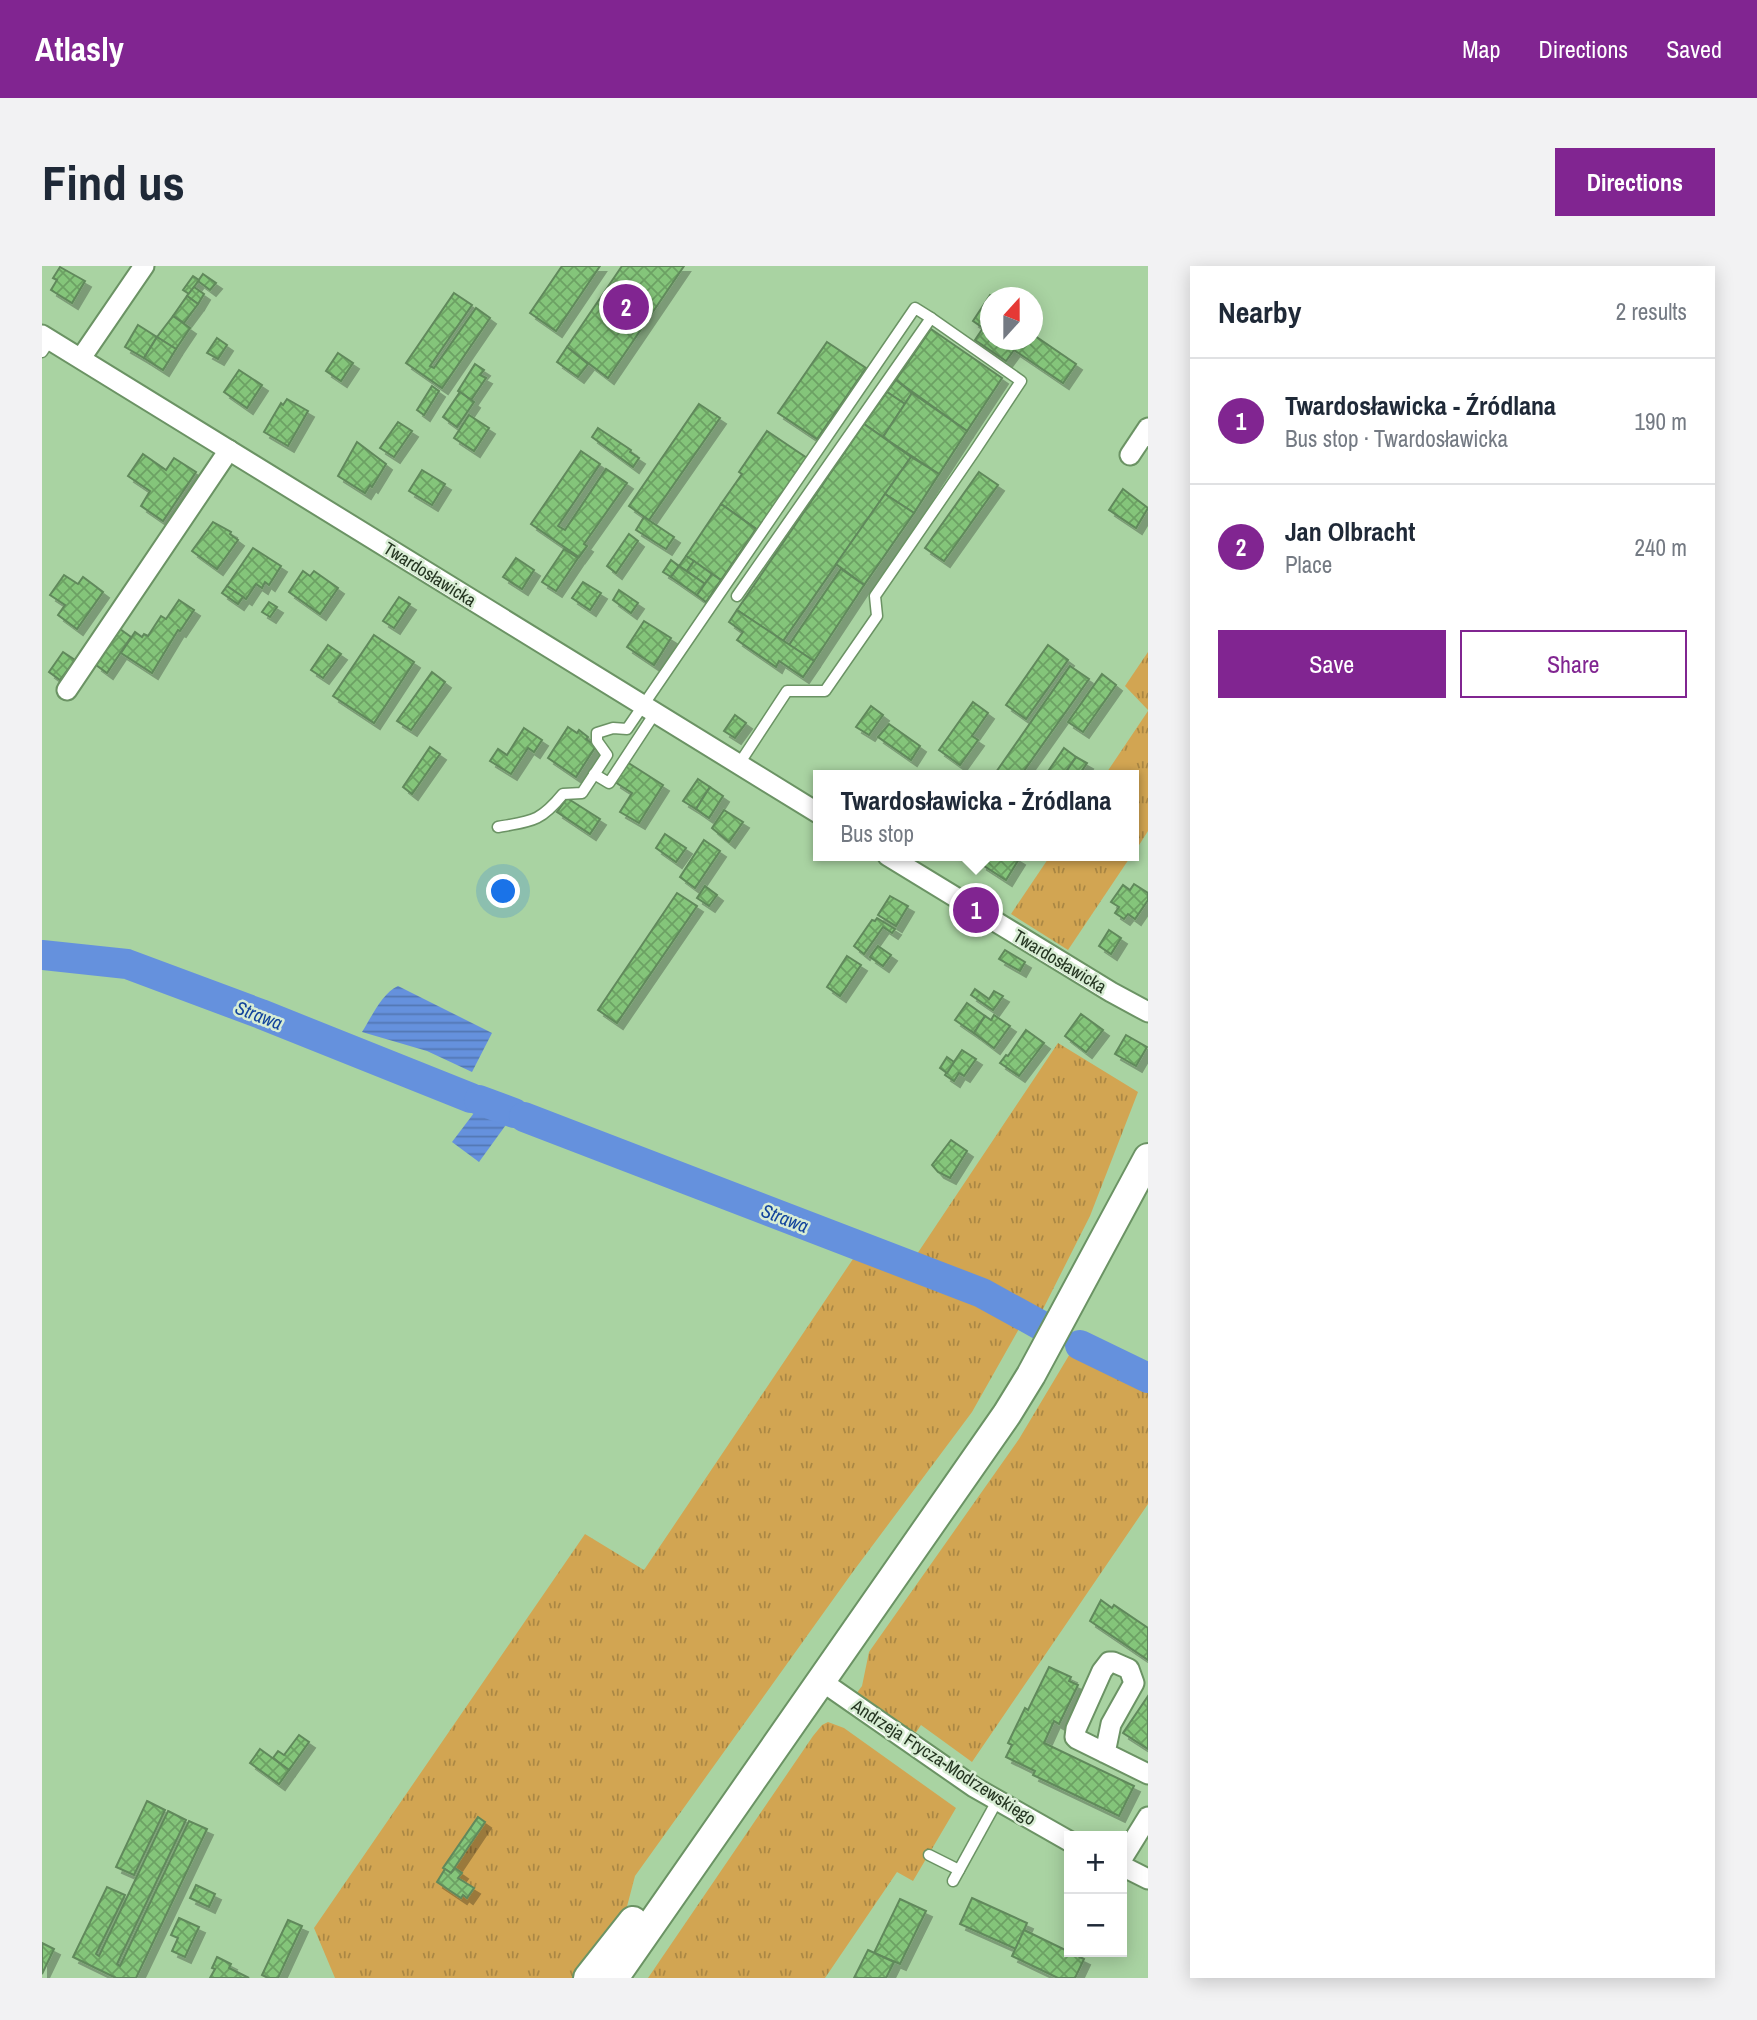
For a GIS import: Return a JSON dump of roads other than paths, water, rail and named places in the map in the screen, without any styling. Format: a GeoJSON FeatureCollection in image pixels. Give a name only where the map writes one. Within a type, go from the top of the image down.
{"type":"FeatureCollection","features":[{"type":"Feature","properties":{"kind":"street"},"geometry":{"type":"LineString","coordinates":[[81,358],[144,266]]}},
{"type":"Feature","properties":{"kind":"street","name":"Twardosławicka"},"geometry":{"type":"LineString","coordinates":[[45,342],[81,358],[813,810]]}},
{"type":"Feature","properties":{"kind":"street"},"geometry":{"type":"LineString","coordinates":[[1130,454],[1148,428]]}},
{"type":"Feature","properties":{"kind":"street"},"geometry":{"type":"LineString","coordinates":[[67,690],[229,450]]}},
{"type":"Feature","properties":{"kind":"street","name":"Twardosławicka"},"geometry":{"type":"LineString","coordinates":[[896,861],[1102,987],[1148,1012]]}},
{"type":"Feature","properties":{"kind":"street","name":"Twardosławicka"},"geometry":{"type":"LineString","coordinates":[[1126,999],[1148,1004]]}},
{"type":"Feature","properties":{"kind":"street"},"geometry":{"type":"LineString","coordinates":[[614,1978],[1007,1414],[1036,1367],[1148,1158]]}},
{"type":"Feature","properties":{"kind":"street","name":"Andrzeja Frycza-Modrzewskiego"},"geometry":{"type":"LineString","coordinates":[[820,1680],[997,1801],[1064,1838]]}},
{"type":"Feature","properties":{"kind":"street"},"geometry":{"type":"LineString","coordinates":[[1105,1753],[1148,1774]]}},
{"type":"Feature","properties":{"kind":"street"},"geometry":{"type":"LineString","coordinates":[[588,1978],[760,1768]]}},
{"type":"Feature","properties":{"kind":"street"},"geometry":{"type":"LineString","coordinates":[[1127,1851],[1148,1817]]}},
{"type":"Feature","properties":{"kind":"street"},"geometry":{"type":"LineString","coordinates":[[1127,1868],[1148,1879]]}},
{"type":"Feature","properties":{"kind":"lane"},"geometry":{"type":"LineString","coordinates":[[594,774],[609,783],[649,708],[651,697],[915,308],[1021,381],[875,596],[877,616],[825,691],[787,691],[739,764]]}},
{"type":"Feature","properties":{"kind":"lane"},"geometry":{"type":"LineString","coordinates":[[737,596],[931,318]]}},
{"type":"Feature","properties":{"kind":"lane"},"geometry":{"type":"LineString","coordinates":[[498,827],[528,822],[547,814],[563,794],[582,793],[607,755],[597,741],[597,733],[613,728],[627,729],[649,708]]}},
{"type":"Feature","properties":{"kind":"lane"},"geometry":{"type":"LineString","coordinates":[[953,1881],[997,1801]]}},
{"type":"Feature","properties":{"kind":"lane"},"geometry":{"type":"LineString","coordinates":[[929,1855],[959,1870]]}},
{"type":"Feature","properties":{"kind":"water"},"geometry":{"type":"Polygon","coordinates":[[[398,986],[492,1033],[472,1072],[427,1051],[362,1032],[382,1000],[398,986]]]}},
{"type":"Feature","properties":{"kind":"water"},"geometry":{"type":"Polygon","coordinates":[[[477,1109],[508,1122],[479,1162],[452,1142],[477,1109]]]}},
{"type":"Feature","properties":{"kind":"waterway","name":"Strawa"},"geometry":{"type":"LineString","coordinates":[[42,955],[127,964],[471,1098]]}},
{"type":"Feature","properties":{"kind":"waterway","name":"Strawa"},"geometry":{"type":"LineString","coordinates":[[479,1100],[514,1113]]}},
{"type":"Feature","properties":{"kind":"waterway","name":"Strawa"},"geometry":{"type":"LineString","coordinates":[[524,1117],[982,1293],[1042,1326]]}},
{"type":"Feature","properties":{"kind":"waterway","name":"Strawa"},"geometry":{"type":"LineString","coordinates":[[1080,1345],[1148,1378]]}},
{"type":"Feature","properties":{"kind":"place","name":"Jan Olbracht"},"geometry":{"type":"Point","coordinates":[626,307]}},
{"type":"Feature","properties":{"kind":"place","name":"Twardosławicka - Źródlana"},"geometry":{"type":"Point","coordinates":[976,910]}}]}
